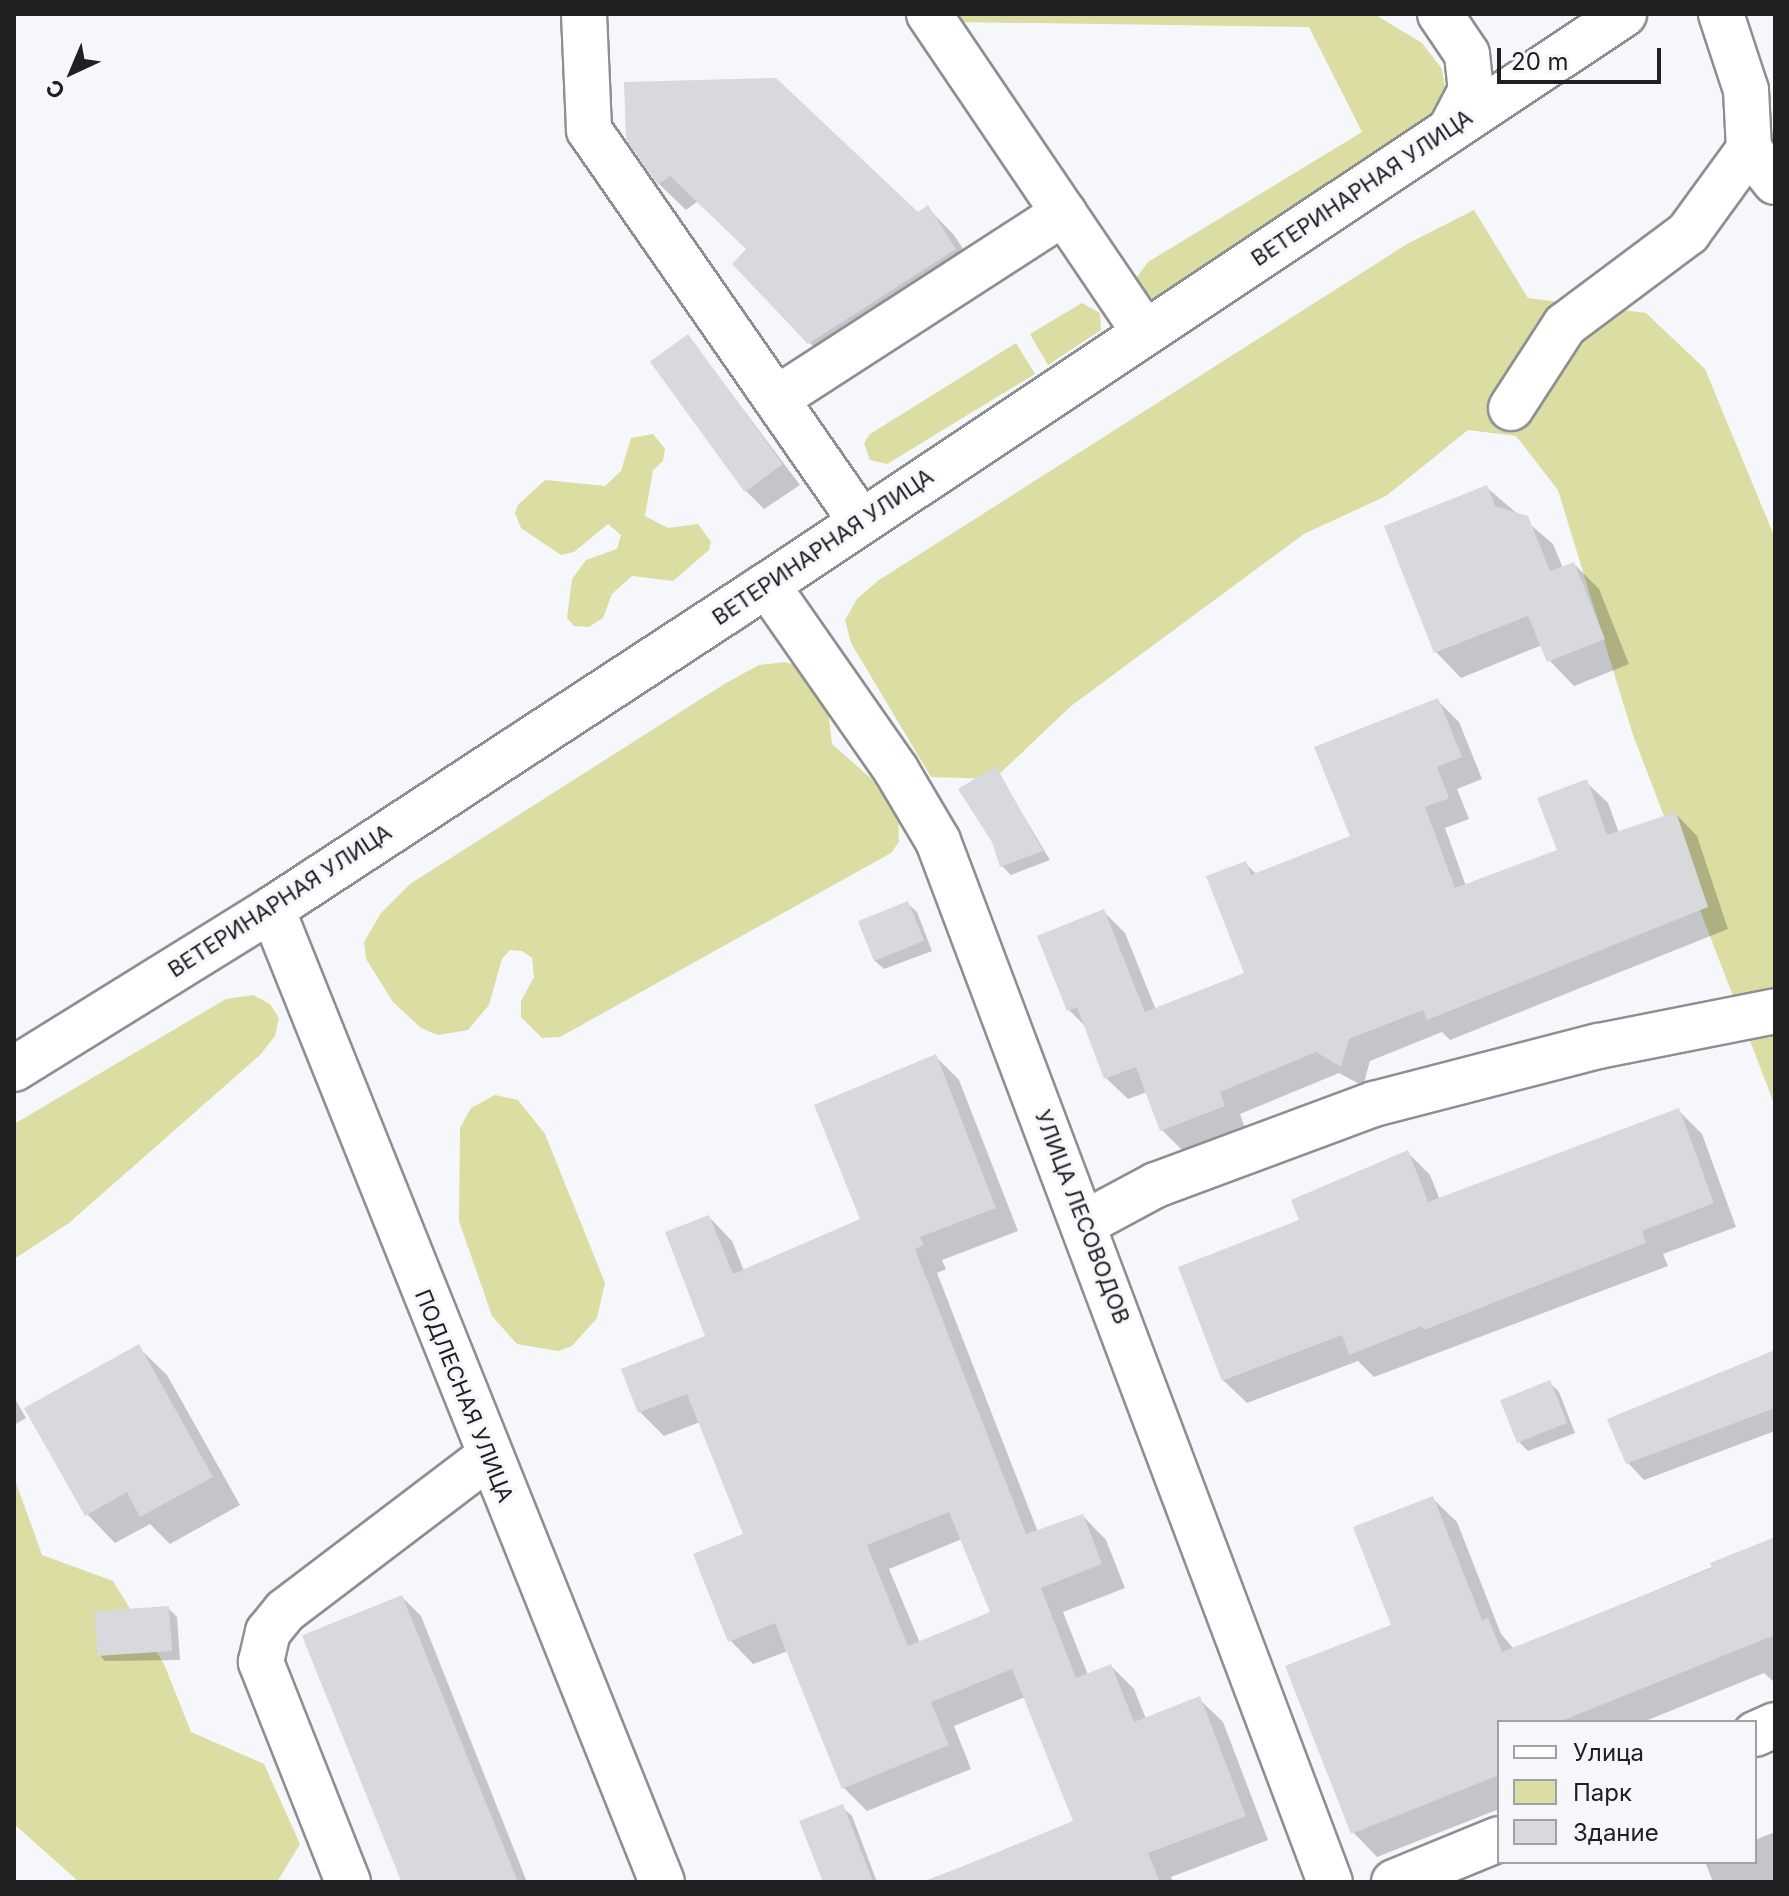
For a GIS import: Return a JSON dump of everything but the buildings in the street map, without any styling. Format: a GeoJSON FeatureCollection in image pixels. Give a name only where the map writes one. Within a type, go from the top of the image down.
{"type":"FeatureCollection","features":[{"type":"Feature","properties":{"kind":"street"},"geometry":{"type":"LineString","coordinates":[[584,14],[589,130],[861,522]]}},
{"type":"Feature","properties":{"kind":"street"},"geometry":{"type":"LineString","coordinates":[[929,14],[1145,333]]}},
{"type":"Feature","properties":{"kind":"street"},"geometry":{"type":"LineString","coordinates":[[1440,14],[1467,54],[1471,90],[1450,130]]}},
{"type":"Feature","properties":{"kind":"street","name":"ВЕТЕРИНАРНАЯ УЛИЦА"},"geometry":{"type":"LineString","coordinates":[[14,1069],[272,909],[767,585],[1624,14]]}},
{"type":"Feature","properties":{"kind":"street"},"geometry":{"type":"LineString","coordinates":[[1511,408],[1565,325],[1688,233],[1762,166],[1746,90],[1721,14]]}},
{"type":"Feature","properties":{"kind":"street"},"geometry":{"type":"LineString","coordinates":[[776,399],[1064,213]]}},
{"type":"Feature","properties":{"kind":"street","name":"УЛИЦА ЛЕСОВОДОВ"},"geometry":{"type":"LineString","coordinates":[[767,585],[896,770],[938,841],[1085,1223],[1330,1882]]}},
{"type":"Feature","properties":{"kind":"street","name":"ПОДЛЕСНАЯ УЛИЦА"},"geometry":{"type":"LineString","coordinates":[[272,909],[488,1457],[661,1881]]}},
{"type":"Feature","properties":{"kind":"street"},"geometry":{"type":"LineString","coordinates":[[1085,1223],[1156,1185],[1374,1104],[1599,1046],[1775,1011]]}},
{"type":"Feature","properties":{"kind":"street"},"geometry":{"type":"LineString","coordinates":[[348,1882],[261,1662],[268,1632],[285,1611],[488,1457]]}},
{"type":"Feature","properties":{"kind":"street"},"geometry":{"type":"LineString","coordinates":[[1394,1882],[1497,1840]]}},
{"type":"Feature","properties":{"kind":"green space"},"geometry":{"type":"Polygon","coordinates":[[[963,14],[1374,14],[1422,43],[1442,69],[1447,99],[1443,113],[1166,300],[1154,300],[1138,285],[1137,277],[1148,262],[1362,132],[1309,27],[956,22],[963,14]]]}},
{"type":"Feature","properties":{"kind":"green space"},"geometry":{"type":"Polygon","coordinates":[[[1474,210],[1528,298],[1646,313],[1705,369],[1775,538],[1775,1106],[1633,735],[1558,490],[1516,436],[1468,430],[1386,496],[1304,534],[1071,706],[994,779],[931,777],[851,643],[845,620],[857,599],[879,580],[1407,244],[1474,210]]]}},
{"type":"Feature","properties":{"kind":"green space"},"geometry":{"type":"Polygon","coordinates":[[[1082,303],[1100,313],[1101,330],[1048,365],[1030,334],[1082,303]]]}},
{"type":"Feature","properties":{"kind":"green space"},"geometry":{"type":"Polygon","coordinates":[[[1016,343],[1035,374],[887,464],[870,460],[864,443],[870,434],[1016,343]]]}},
{"type":"Feature","properties":{"kind":"green space"},"geometry":{"type":"Polygon","coordinates":[[[653,434],[665,449],[663,461],[653,470],[645,516],[668,528],[698,524],[711,542],[709,550],[673,581],[632,576],[612,594],[603,618],[589,627],[574,626],[567,618],[572,579],[586,560],[617,549],[621,535],[608,524],[574,552],[561,555],[521,528],[515,513],[518,505],[545,480],[605,486],[621,471],[631,438],[653,434]]]}},
{"type":"Feature","properties":{"kind":"green space"},"geometry":{"type":"Polygon","coordinates":[[[785,662],[802,667],[826,695],[832,744],[884,790],[898,811],[899,842],[891,853],[560,1037],[542,1038],[521,1017],[521,1001],[534,977],[532,958],[522,951],[510,950],[502,959],[489,1005],[468,1030],[438,1035],[421,1028],[393,1002],[366,959],[364,942],[381,913],[410,884],[726,683],[759,665],[785,662]]]}},
{"type":"Feature","properties":{"kind":"green space"},"geometry":{"type":"Polygon","coordinates":[[[253,995],[270,1004],[279,1018],[275,1036],[260,1055],[69,1223],[14,1259],[14,1124],[226,999],[253,995]]]}},
{"type":"Feature","properties":{"kind":"green space"},"geometry":{"type":"Polygon","coordinates":[[[495,1095],[518,1100],[545,1134],[605,1283],[597,1318],[572,1346],[558,1351],[517,1344],[492,1316],[459,1221],[460,1128],[471,1108],[495,1095]]]}},
{"type":"Feature","properties":{"kind":"green space"},"geometry":{"type":"Polygon","coordinates":[[[14,1477],[42,1555],[113,1581],[164,1664],[191,1732],[264,1764],[300,1844],[277,1882],[79,1882],[14,1824],[14,1477]]]}}]}
